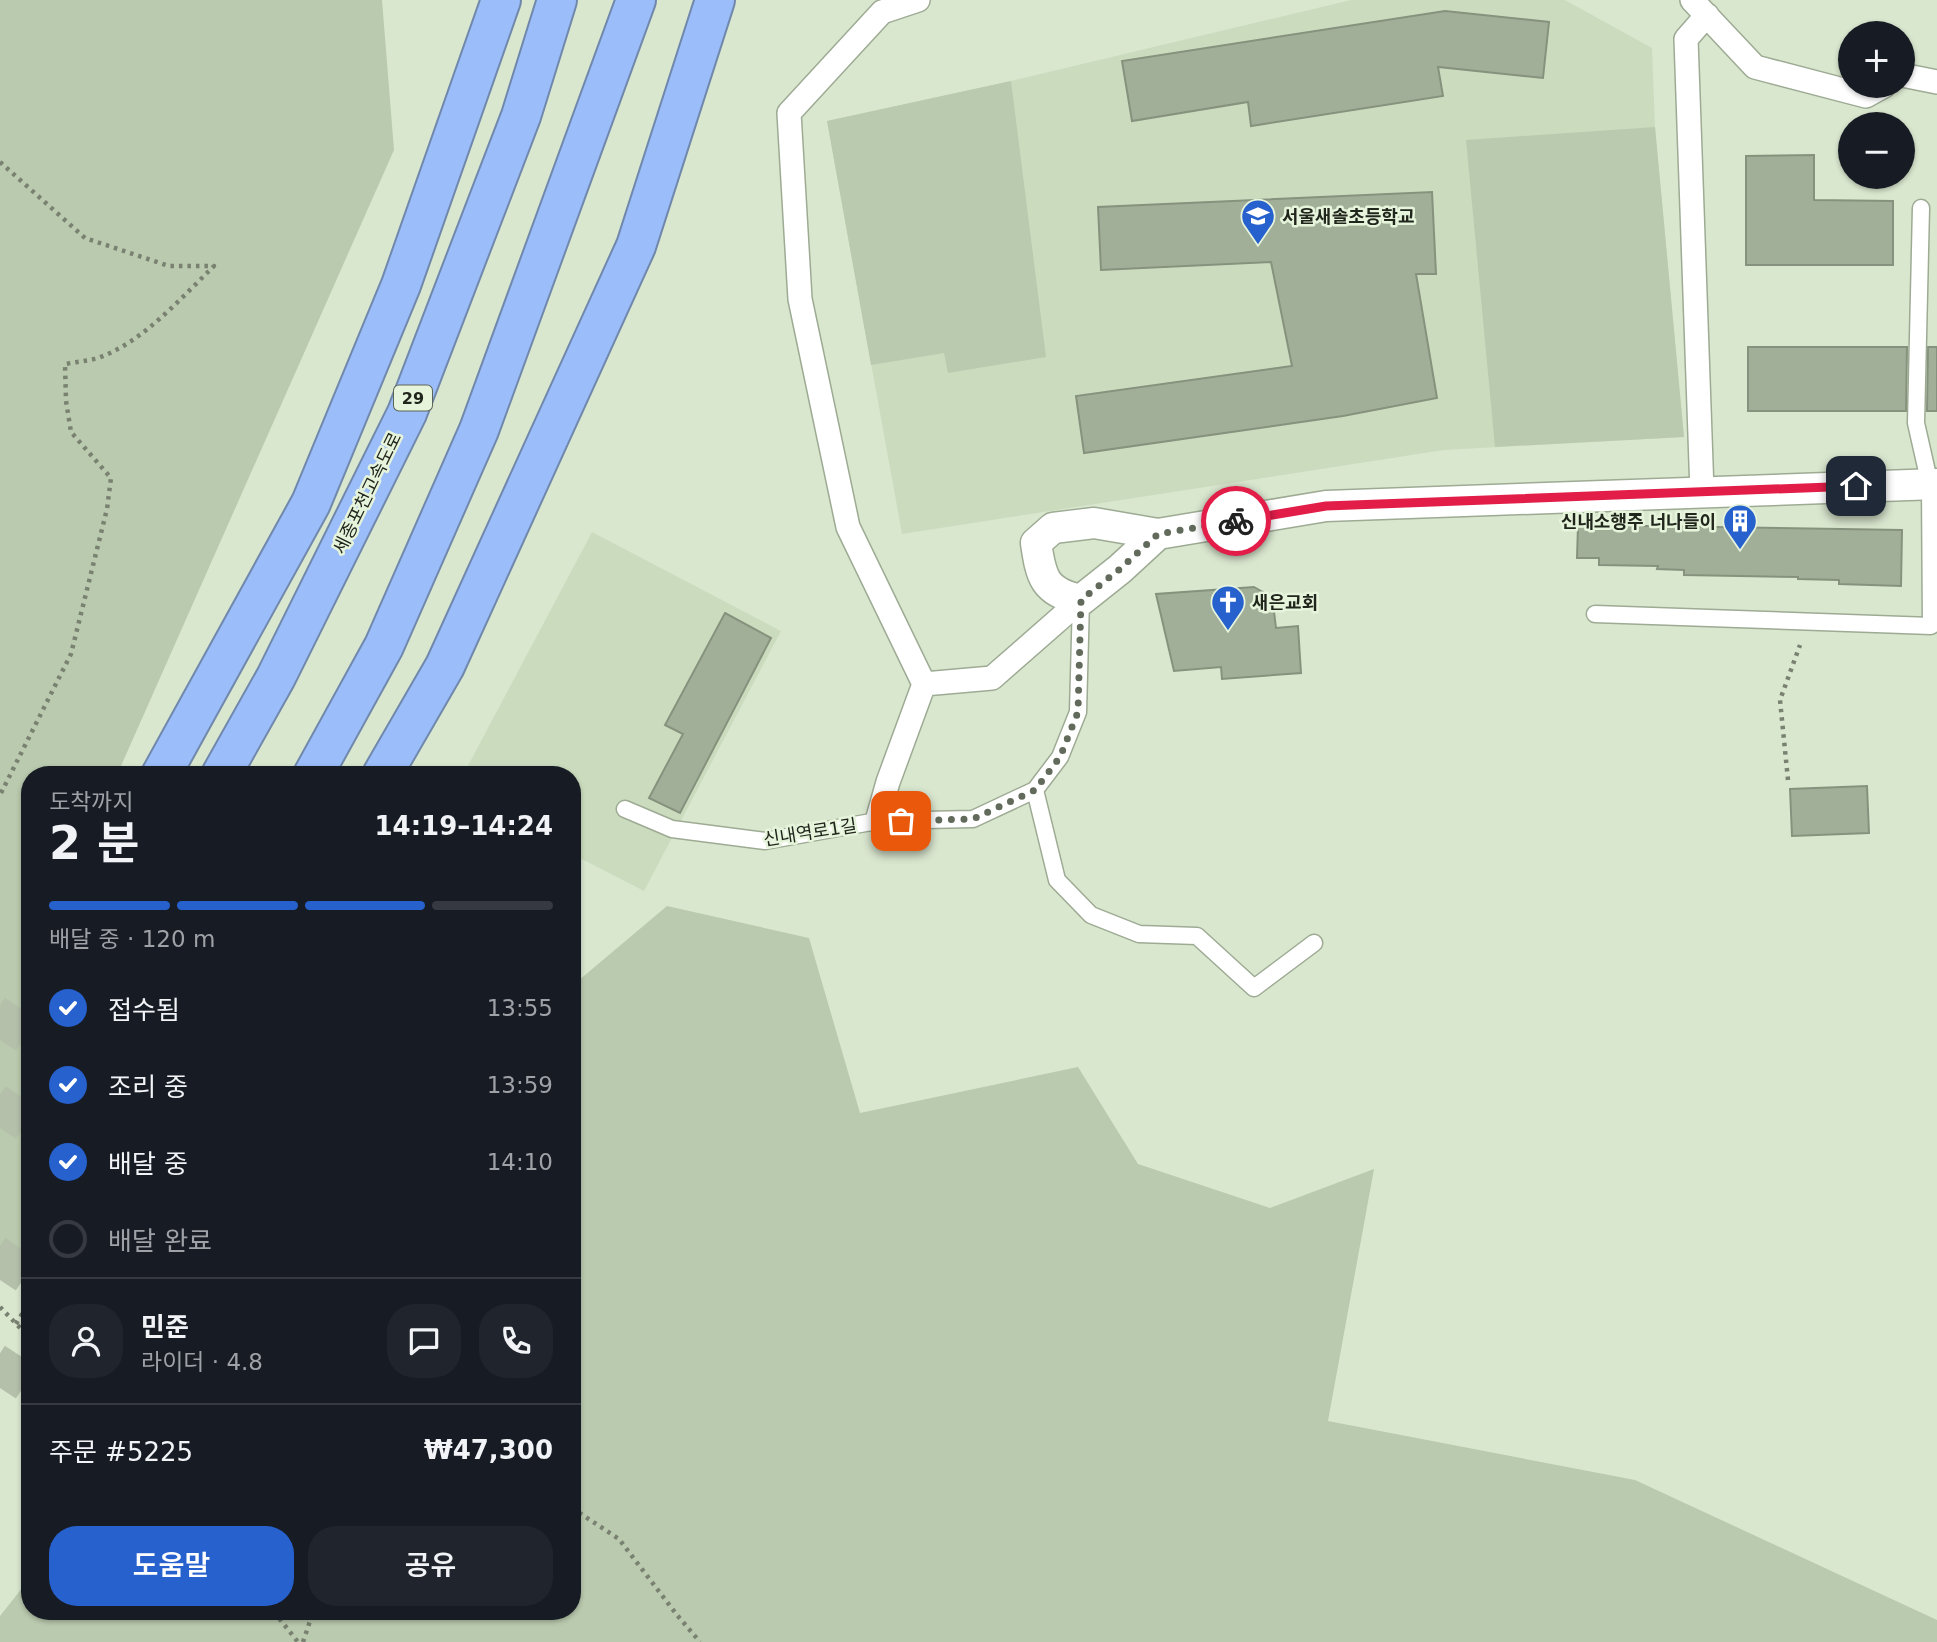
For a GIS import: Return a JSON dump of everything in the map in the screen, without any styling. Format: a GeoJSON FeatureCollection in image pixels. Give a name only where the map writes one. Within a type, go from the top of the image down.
{"type":"FeatureCollection","features":[{"type":"Feature","properties":{"kind":"highway"},"geometry":{"type":"LineString","coordinates":[[167,766],[311,503],[401,285],[502,0]]}},
{"type":"Feature","properties":{"kind":"highway","name":"세종포천고속도로"},"geometry":{"type":"LineString","coordinates":[[226,766],[276,677],[407,413],[521,116],[557,0]]}},
{"type":"Feature","properties":{"kind":"highway"},"geometry":{"type":"LineString","coordinates":[[318,766],[384,646],[479,430],[636,0]]}},
{"type":"Feature","properties":{"kind":"highway"},"geometry":{"type":"LineString","coordinates":[[387,766],[445,666],[636,246],[715,0]]}},
{"type":"Feature","properties":{"kind":"street"},"geometry":{"type":"LineString","coordinates":[[877,821],[888,782],[924,684],[848,527],[800,299],[789,113],[882,12],[918,0]]}},
{"type":"Feature","properties":{"kind":"street"},"geometry":{"type":"LineString","coordinates":[[1702,492],[1686,39],[1700,8],[1755,67],[1838,89]]}},
{"type":"Feature","properties":{"kind":"street"},"geometry":{"type":"LineString","coordinates":[[1915,78],[1937,82]]}},
{"type":"Feature","properties":{"kind":"street"},"geometry":{"type":"LineString","coordinates":[[1081,600],[1060,596],[1040,575],[1036,543],[1053,528],[1094,523],[1158,534],[1326,506],[1934,484]]}},
{"type":"Feature","properties":{"kind":"street"},"geometry":{"type":"LineString","coordinates":[[924,684],[992,678],[1158,534]]}},
{"type":"Feature","properties":{"kind":"lane"},"geometry":{"type":"LineString","coordinates":[[1595,614],[1931,626],[1934,484],[1916,423],[1921,208]]}},
{"type":"Feature","properties":{"kind":"lane","name":"신내역로1길"},"geometry":{"type":"LineString","coordinates":[[625,809],[672,830],[765,841],[877,821],[973,819],[1035,790],[1060,757],[1078,712],[1081,600]]}},
{"type":"Feature","properties":{"kind":"lane"},"geometry":{"type":"LineString","coordinates":[[1035,790],[1057,880],[1091,915],[1139,934],[1197,936],[1254,988],[1314,943]]}},
{"type":"Feature","properties":{"kind":"path"},"geometry":{"type":"LineString","coordinates":[[0,162],[85,238],[169,266],[214,266],[138,335],[99,357],[65,364],[66,401],[71,432],[111,478],[107,509],[71,654],[0,795]]}},
{"type":"Feature","properties":{"kind":"path"},"geometry":{"type":"LineString","coordinates":[[1788,780],[1780,700],[1808,622]]}},
{"type":"Feature","properties":{"kind":"path"},"geometry":{"type":"LineString","coordinates":[[0,1307],[21,1329]]}},
{"type":"Feature","properties":{"kind":"path"},"geometry":{"type":"LineString","coordinates":[[16,1324],[21,1316]]}},
{"type":"Feature","properties":{"kind":"path"},"geometry":{"type":"LineString","coordinates":[[581,1514],[620,1539],[700,1642]]}},
{"type":"Feature","properties":{"kind":"path"},"geometry":{"type":"LineString","coordinates":[[280,1620],[298,1642]]}},
{"type":"Feature","properties":{"kind":"path"},"geometry":{"type":"LineString","coordinates":[[303,1642],[310,1620]]}},
{"type":"Feature","properties":{"kind":"shaded area"},"geometry":{"type":"Polygon","coordinates":[[[0,0],[382,0],[394,150],[121,766],[21,766],[21,1278],[0,1260],[0,0]]]}},
{"type":"Feature","properties":{"kind":"shaded area","name":"서울새솔초등학교"},"geometry":{"type":"Polygon","coordinates":[[[1351,0],[1565,0],[1652,48],[1655,127],[1684,437],[1444,450],[902,534],[827,121],[1011,81],[1351,0]]]}},
{"type":"Feature","properties":{"kind":"shaded area"},"geometry":{"type":"Polygon","coordinates":[[[1011,81],[1046,357],[948,373],[944,353],[871,365],[827,121],[1011,81]]]}},
{"type":"Feature","properties":{"kind":"shaded area"},"geometry":{"type":"Polygon","coordinates":[[[1655,127],[1684,437],[1495,447],[1466,140],[1655,127]]]}},
{"type":"Feature","properties":{"kind":"shaded area"},"geometry":{"type":"Polygon","coordinates":[[[592,532],[781,631],[644,891],[581,859],[581,766],[468,766],[592,532]]]}},
{"type":"Feature","properties":{"kind":"shaded area"},"geometry":{"type":"Polygon","coordinates":[[[667,906],[809,938],[860,1113],[1078,1067],[1138,1164],[1270,1208],[1374,1169],[1328,1421],[1635,1480],[1937,1620],[1937,1642],[0,1642],[0,1616],[21,1589],[21,1620],[581,1620],[581,978],[667,906]]]}},
{"type":"Feature","properties":{"kind":"building"},"geometry":{"type":"Polygon","coordinates":[[[1445,11],[1549,22],[1543,78],[1438,67],[1443,96],[1251,126],[1248,102],[1132,121],[1122,61],[1445,11]]]}},
{"type":"Feature","properties":{"kind":"building"},"geometry":{"type":"Polygon","coordinates":[[[1814,155],[1814,200],[1893,201],[1893,265],[1746,265],[1746,156],[1814,155]]]}},
{"type":"Feature","properties":{"kind":"building"},"geometry":{"type":"Polygon","coordinates":[[[1432,192],[1436,274],[1416,274],[1437,398],[1343,416],[1084,453],[1076,396],[1292,366],[1271,262],[1101,270],[1098,207],[1432,192]]]}},
{"type":"Feature","properties":{"kind":"building"},"geometry":{"type":"Polygon","coordinates":[[[1748,347],[1907,347],[1906,411],[1748,411],[1748,347]]]}},
{"type":"Feature","properties":{"kind":"building"},"geometry":{"type":"Polygon","coordinates":[[[1928,347],[1937,347],[1937,411],[1927,411],[1928,347]]]}},
{"type":"Feature","properties":{"kind":"building","name":"신내소행주 너나들이"},"geometry":{"type":"Polygon","coordinates":[[[1578,525],[1902,530],[1901,586],[1839,584],[1839,580],[1798,577],[1684,575],[1684,570],[1657,569],[1658,566],[1599,565],[1599,558],[1577,558],[1578,525]]]}},
{"type":"Feature","properties":{"kind":"building"},"geometry":{"type":"Polygon","coordinates":[[[1254,587],[1268,595],[1273,603],[1276,628],[1298,626],[1301,673],[1222,679],[1221,667],[1174,671],[1156,594],[1254,587]]]}},
{"type":"Feature","properties":{"kind":"building"},"geometry":{"type":"Polygon","coordinates":[[[725,613],[771,638],[680,813],[649,798],[683,734],[665,725],[725,613]]]}},
{"type":"Feature","properties":{"kind":"building"},"geometry":{"type":"Polygon","coordinates":[[[1867,786],[1869,833],[1792,836],[1790,789],[1867,786]]]}},
{"type":"Feature","properties":{"kind":"tunnel"},"geometry":{"type":"LineString","coordinates":[[0,1040],[21,1008]]}},
{"type":"Feature","properties":{"kind":"tunnel"},"geometry":{"type":"LineString","coordinates":[[0,1128],[21,1097]]}},
{"type":"Feature","properties":{"kind":"tunnel"},"geometry":{"type":"LineString","coordinates":[[0,1280],[21,1248]]}},
{"type":"Feature","properties":{"kind":"tunnel"},"geometry":{"type":"LineString","coordinates":[[0,1388],[21,1356]]}},
{"type":"Feature","properties":{"kind":"way so far"},"geometry":{"type":"LineString","coordinates":[[901,821],[973,819],[1035,790],[1060,757],[1078,712],[1081,600],[1158,534],[1236,521]]}},
{"type":"Feature","properties":{"kind":"place","name":"서울새솔초등학교"},"geometry":{"type":"Point","coordinates":[1258,246]}},
{"type":"Feature","properties":{"kind":"place","name":"신내소행주 너나들이"},"geometry":{"type":"Point","coordinates":[1740,551]}},
{"type":"Feature","properties":{"kind":"place","name":"새은교회"},"geometry":{"type":"Point","coordinates":[1228,632]}},
{"type":"Feature","properties":{"kind":"route"},"geometry":{"type":"LineString","coordinates":[[1236,521],[1326,506],[1856,486]]}}]}
